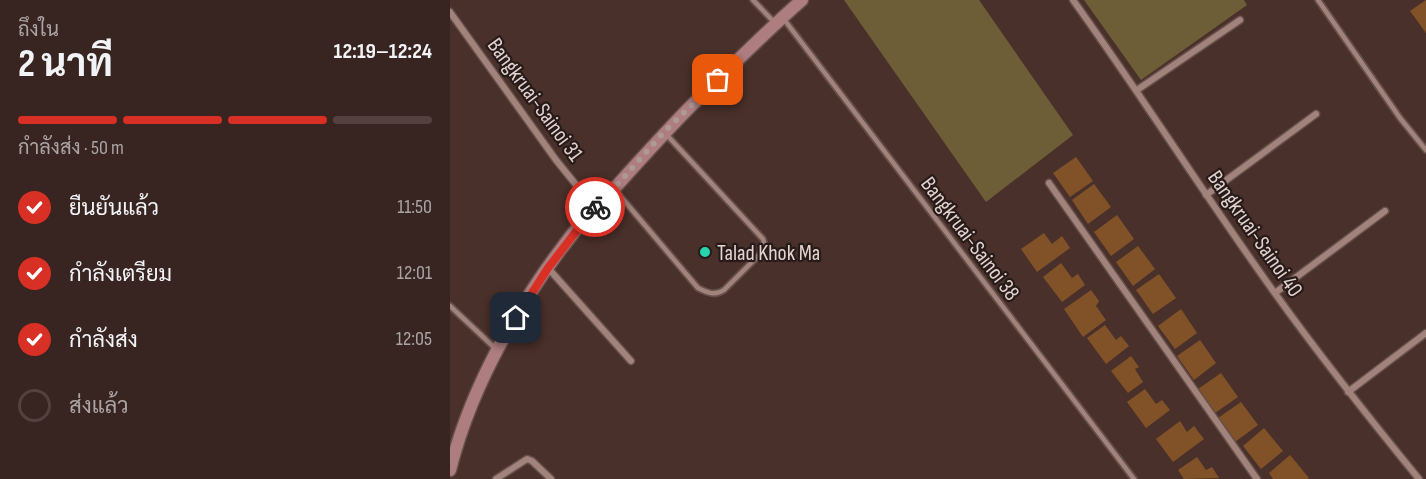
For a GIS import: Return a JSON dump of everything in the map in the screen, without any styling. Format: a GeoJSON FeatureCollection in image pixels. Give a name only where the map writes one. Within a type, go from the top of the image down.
{"type":"FeatureCollection","features":[{"type":"Feature","properties":{"kind":"main road"},"geometry":{"type":"LineString","coordinates":[[450,470],[469,412],[497,349],[548,268],[594,207],[614,189],[664,132],[779,21],[795,2]]}},
{"type":"Feature","properties":{"kind":"street","name":"Bangkruai-Sainoi 40"},"geometry":{"type":"LineString","coordinates":[[1074,0],[1275,293],[1348,392],[1419,479]]}},
{"type":"Feature","properties":{"kind":"street","name":"Bangkruai-Sainoi 31"},"geometry":{"type":"LineString","coordinates":[[450,12],[556,160],[594,207]]}},
{"type":"Feature","properties":{"kind":"street"},"geometry":{"type":"LineString","coordinates":[[1137,90],[1240,20]]}},
{"type":"Feature","properties":{"kind":"street"},"geometry":{"type":"LineString","coordinates":[[1206,195],[1316,114]]}},
{"type":"Feature","properties":{"kind":"street"},"geometry":{"type":"LineString","coordinates":[[1049,183],[1257,479]]}},
{"type":"Feature","properties":{"kind":"street"},"geometry":{"type":"LineString","coordinates":[[1275,293],[1385,211]]}},
{"type":"Feature","properties":{"kind":"street"},"geometry":{"type":"LineString","coordinates":[[548,268],[631,361]]}},
{"type":"Feature","properties":{"kind":"street"},"geometry":{"type":"LineString","coordinates":[[1348,392],[1426,333]]}},
{"type":"Feature","properties":{"kind":"street"},"geometry":{"type":"LineString","coordinates":[[496,479],[530,459],[551,479]]}},
{"type":"Feature","properties":{"kind":"lane","name":"Bangkruai-Sainoi 38"},"geometry":{"type":"LineString","coordinates":[[753,0],[779,21],[1134,479]]}},
{"type":"Feature","properties":{"kind":"lane"},"geometry":{"type":"LineString","coordinates":[[1318,0],[1400,118],[1426,150]]}},
{"type":"Feature","properties":{"kind":"lane"},"geometry":{"type":"LineString","coordinates":[[614,189],[698,288],[706,292],[719,293],[724,290],[762,252],[765,246],[763,239],[664,132]]}},
{"type":"Feature","properties":{"kind":"lane"},"geometry":{"type":"LineString","coordinates":[[450,306],[497,349]]}},
{"type":"Feature","properties":{"kind":"shaded area"},"geometry":{"type":"Polygon","coordinates":[[[844,0],[979,0],[1073,135],[986,202],[844,0]]]}},
{"type":"Feature","properties":{"kind":"shaded area"},"geometry":{"type":"Polygon","coordinates":[[[1084,0],[1244,0],[1247,5],[1141,80],[1084,0]]]}},
{"type":"Feature","properties":{"kind":"building"},"geometry":{"type":"Polygon","coordinates":[[[1426,0],[1426,33],[1410,11],[1426,0]]]}},
{"type":"Feature","properties":{"kind":"building"},"geometry":{"type":"Polygon","coordinates":[[[1076,157],[1093,181],[1070,197],[1053,173],[1076,157]]]}},
{"type":"Feature","properties":{"kind":"building"},"geometry":{"type":"Polygon","coordinates":[[[1094,184],[1111,207],[1088,224],[1072,200],[1094,184]]]}},
{"type":"Feature","properties":{"kind":"building"},"geometry":{"type":"Polygon","coordinates":[[[1117,215],[1134,239],[1111,256],[1094,232],[1117,215]]]}},
{"type":"Feature","properties":{"kind":"building"},"geometry":{"type":"Polygon","coordinates":[[[1044,233],[1052,244],[1062,236],[1070,248],[1037,272],[1021,249],[1044,233]]]}},
{"type":"Feature","properties":{"kind":"building"},"geometry":{"type":"Polygon","coordinates":[[[1138,246],[1155,269],[1133,286],[1116,262],[1138,246]]]}},
{"type":"Feature","properties":{"kind":"building"},"geometry":{"type":"Polygon","coordinates":[[[1061,263],[1072,278],[1078,274],[1085,285],[1062,302],[1043,277],[1061,263]]]}},
{"type":"Feature","properties":{"kind":"building"},"geometry":{"type":"Polygon","coordinates":[[[1159,274],[1176,298],[1153,314],[1136,290],[1159,274]]]}},
{"type":"Feature","properties":{"kind":"building"},"geometry":{"type":"Polygon","coordinates":[[[1091,290],[1099,301],[1096,306],[1106,320],[1083,337],[1064,309],[1091,290]]]}},
{"type":"Feature","properties":{"kind":"building"},"geometry":{"type":"Polygon","coordinates":[[[1181,309],[1197,333],[1175,349],[1158,326],[1181,309]]]}},
{"type":"Feature","properties":{"kind":"building"},"geometry":{"type":"Polygon","coordinates":[[[1105,325],[1116,340],[1121,336],[1129,346],[1106,364],[1087,338],[1105,325]]]}},
{"type":"Feature","properties":{"kind":"building"},"geometry":{"type":"Polygon","coordinates":[[[1200,340],[1216,363],[1194,380],[1177,356],[1200,340]]]}},
{"type":"Feature","properties":{"kind":"building"},"geometry":{"type":"Polygon","coordinates":[[[1131,356],[1139,367],[1135,369],[1143,382],[1128,393],[1111,371],[1131,356]]]}},
{"type":"Feature","properties":{"kind":"building"},"geometry":{"type":"Polygon","coordinates":[[[1221,373],[1238,397],[1215,413],[1198,389],[1221,373]]]}},
{"type":"Feature","properties":{"kind":"building"},"geometry":{"type":"Polygon","coordinates":[[[1145,389],[1156,404],[1162,400],[1170,410],[1146,428],[1127,402],[1145,389]]]}},
{"type":"Feature","properties":{"kind":"building"},"geometry":{"type":"Polygon","coordinates":[[[1241,402],[1258,425],[1235,442],[1218,418],[1241,402]]]}},
{"type":"Feature","properties":{"kind":"building"},"geometry":{"type":"Polygon","coordinates":[[[1180,421],[1187,432],[1194,426],[1204,439],[1173,462],[1156,439],[1180,421]]]}},
{"type":"Feature","properties":{"kind":"building"},"geometry":{"type":"Polygon","coordinates":[[[1264,428],[1283,451],[1261,469],[1243,446],[1264,428]]]}},
{"type":"Feature","properties":{"kind":"building"},"geometry":{"type":"Polygon","coordinates":[[[1290,455],[1309,478],[1273,479],[1269,473],[1290,455]]]}},
{"type":"Feature","properties":{"kind":"building"},"geometry":{"type":"Polygon","coordinates":[[[1197,457],[1206,470],[1212,467],[1219,478],[1184,479],[1178,470],[1197,457]]]}},
{"type":"Feature","properties":{"kind":"way so far"},"geometry":{"type":"LineString","coordinates":[[595,207],[664,132],[718,80]]}},
{"type":"Feature","properties":{"kind":"place","name":"Talad Khok Ma"},"geometry":{"type":"Point","coordinates":[705,252]}},
{"type":"Feature","properties":{"kind":"route"},"geometry":{"type":"LineString","coordinates":[[516,318],[548,268],[595,207]]}}]}
